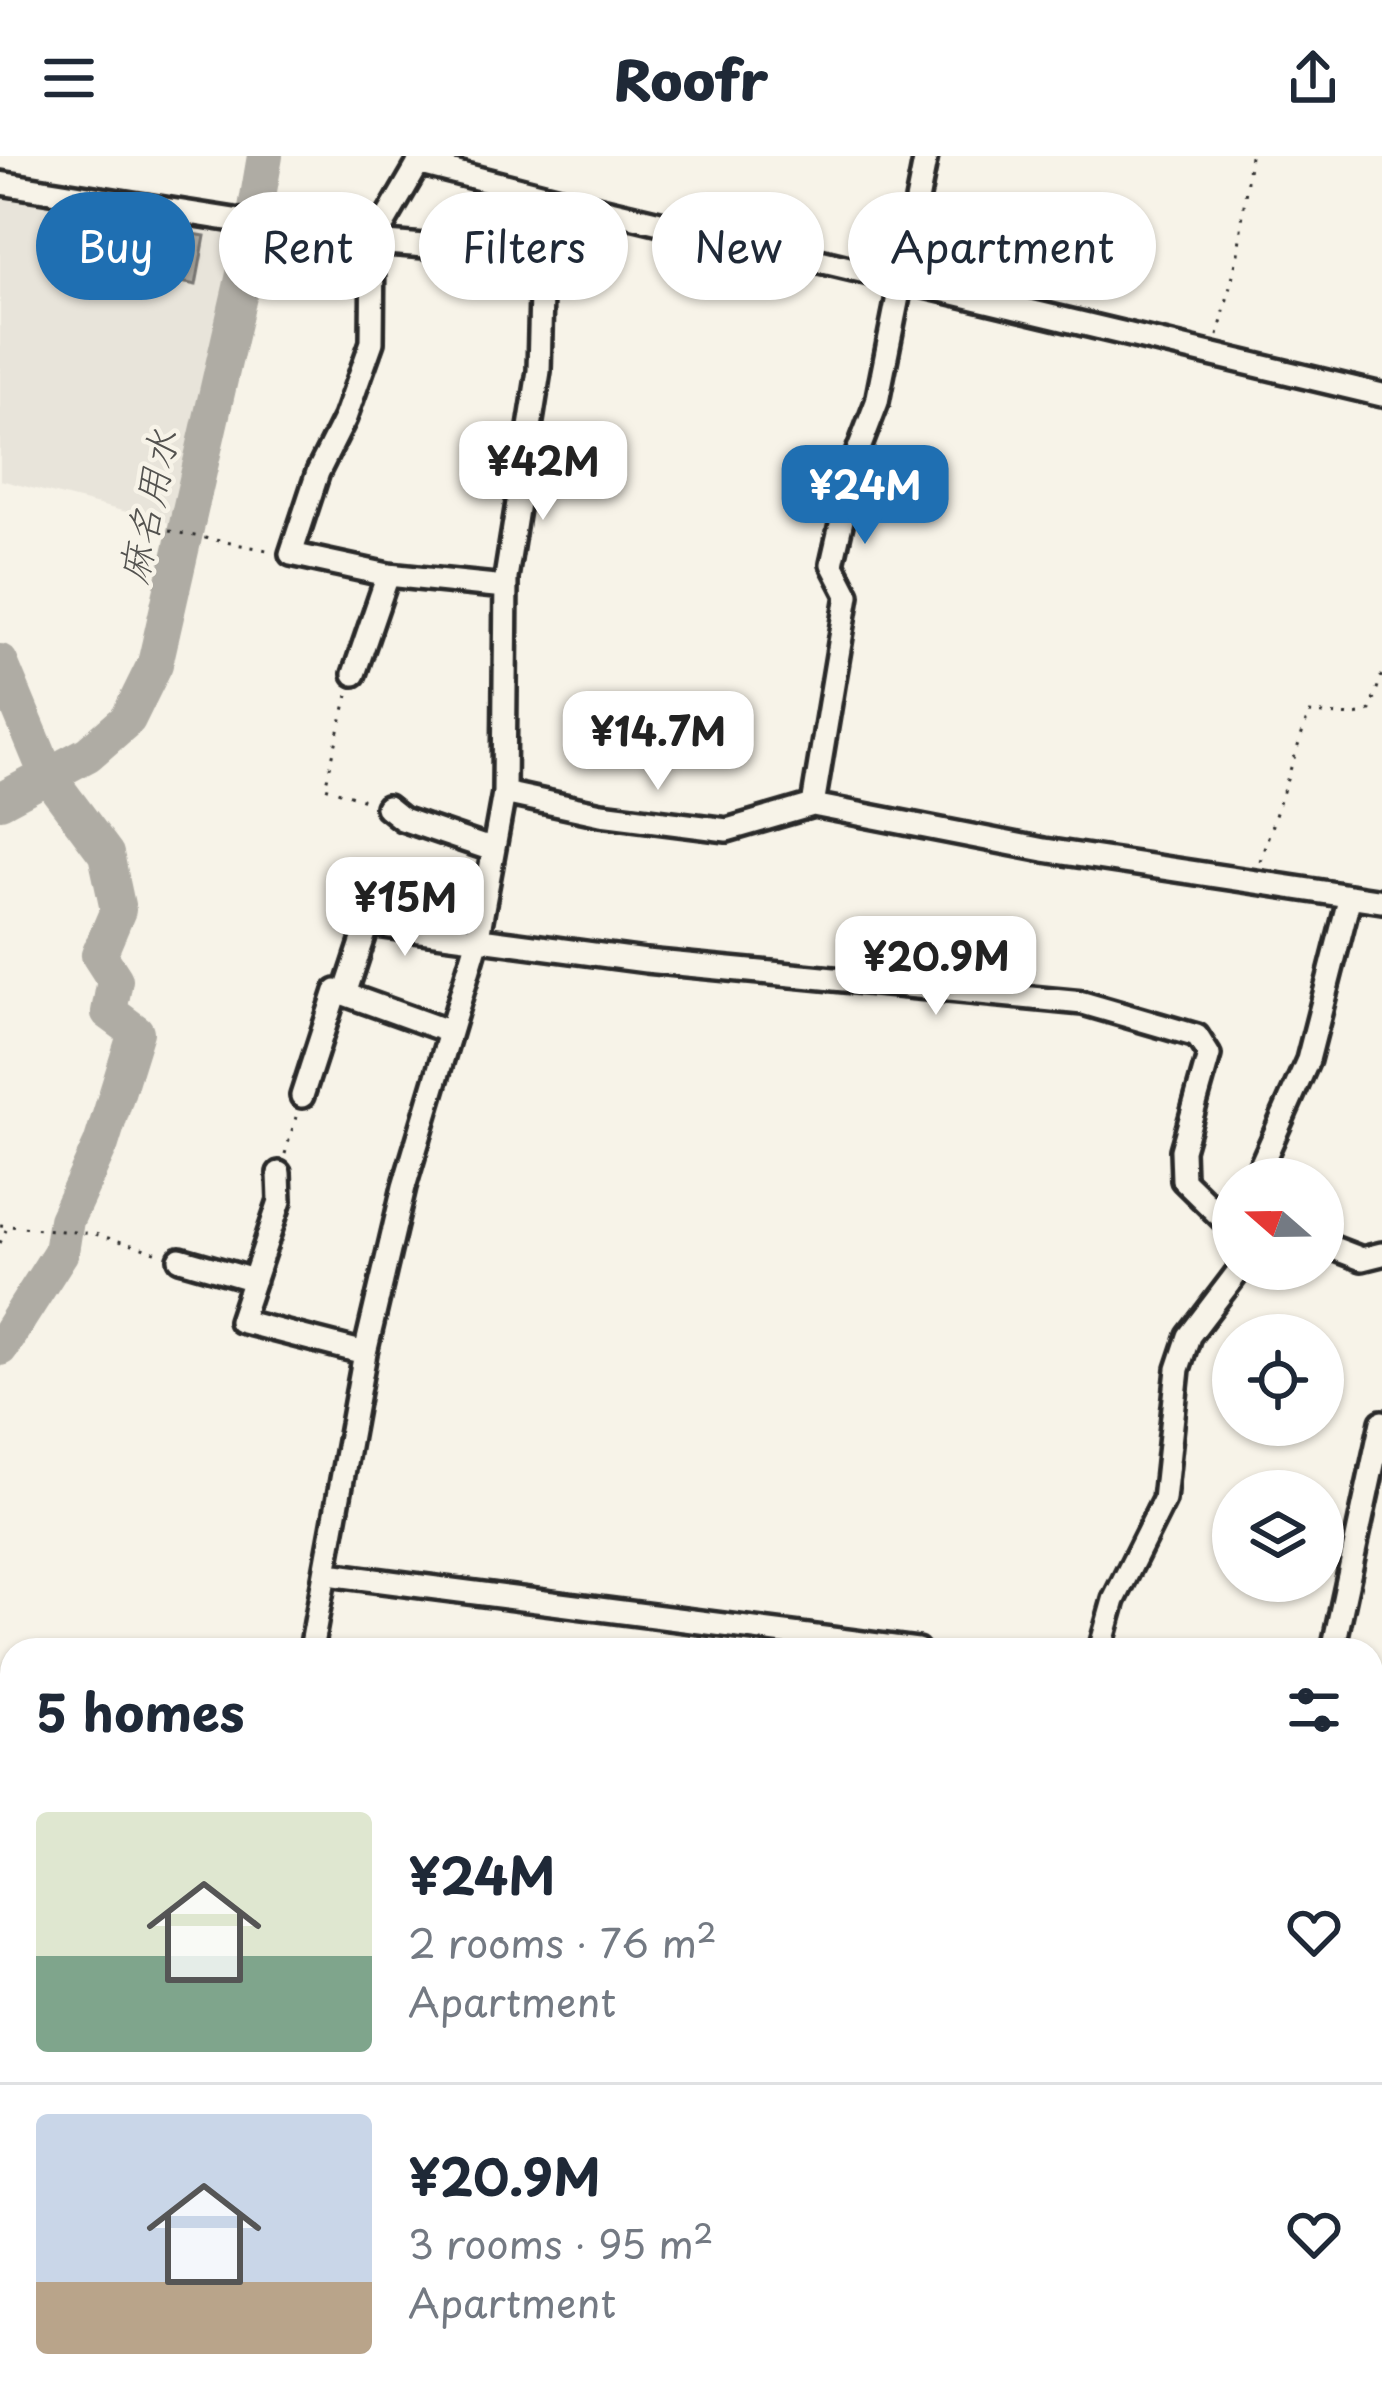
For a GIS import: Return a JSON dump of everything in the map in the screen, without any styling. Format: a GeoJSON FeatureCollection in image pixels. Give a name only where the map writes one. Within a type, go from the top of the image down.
{"type":"FeatureCollection","features":[{"type":"Feature","properties":{"kind":"street"},"geometry":{"type":"LineString","coordinates":[[918,192],[926,156]]}},
{"type":"Feature","properties":{"kind":"street"},"geometry":{"type":"LineString","coordinates":[[395,204],[421,160],[534,192]]}},
{"type":"Feature","properties":{"kind":"street"},"geometry":{"type":"LineString","coordinates":[[0,183],[219,216]]}},
{"type":"Feature","properties":{"kind":"street"},"geometry":{"type":"LineString","coordinates":[[628,215],[848,268]]}},
{"type":"Feature","properties":{"kind":"street"},"geometry":{"type":"LineString","coordinates":[[372,300],[372,342],[345,418],[318,472],[291,554],[388,575],[506,586]]}},
{"type":"Feature","properties":{"kind":"street"},"geometry":{"type":"LineString","coordinates":[[314,1638],[365,1353],[404,1187],[477,942],[504,793],[506,586],[539,371],[541,300]]}},
{"type":"Feature","properties":{"kind":"street"},"geometry":{"type":"LineString","coordinates":[[813,805],[848,596],[832,564],[857,454],[877,402],[895,300]]}},
{"type":"Feature","properties":{"kind":"street"},"geometry":{"type":"LineString","coordinates":[[982,300],[1382,394]]}},
{"type":"Feature","properties":{"kind":"street"},"geometry":{"type":"LineString","coordinates":[[354,674],[388,575]]}},
{"type":"Feature","properties":{"kind":"street"},"geometry":{"type":"LineString","coordinates":[[504,793],[601,814],[728,830],[813,805],[1044,850],[1382,901]]}},
{"type":"Feature","properties":{"kind":"street"},"geometry":{"type":"LineString","coordinates":[[387,807],[402,819],[493,850]]}},
{"type":"Feature","properties":{"kind":"street"},"geometry":{"type":"LineString","coordinates":[[1264,1158],[1308,1060],[1350,896]]}},
{"type":"Feature","properties":{"kind":"street"},"geometry":{"type":"LineString","coordinates":[[344,994],[368,924],[477,942],[1083,1004],[1197,1036],[1209,1055],[1182,1150],[1183,1180],[1212,1208]]}},
{"type":"Feature","properties":{"kind":"street"},"geometry":{"type":"LineString","coordinates":[[302,1096],[336,991],[450,1032]]}},
{"type":"Feature","properties":{"kind":"street"},"geometry":{"type":"LineString","coordinates":[[279,1173],[280,1201],[240,1321],[365,1353]]}},
{"type":"Feature","properties":{"kind":"street"},"geometry":{"type":"LineString","coordinates":[[1344,1252],[1362,1258],[1382,1254]]}},
{"type":"Feature","properties":{"kind":"street"},"geometry":{"type":"LineString","coordinates":[[180,1259],[254,1280]]}},
{"type":"Feature","properties":{"kind":"street"},"geometry":{"type":"LineString","coordinates":[[1103,1638],[1114,1600],[1164,1500],[1178,1369],[1189,1336],[1224,1290]]}},
{"type":"Feature","properties":{"kind":"street"},"geometry":{"type":"LineString","coordinates":[[1336,1638],[1382,1422]]}},
{"type":"Feature","properties":{"kind":"street"},"geometry":{"type":"LineString","coordinates":[[328,1574],[824,1638]]}},
{"type":"Feature","properties":{"kind":"path"},"geometry":{"type":"LineString","coordinates":[[1214,355],[1238,254],[1250,156]]}},
{"type":"Feature","properties":{"kind":"path"},"geometry":{"type":"LineString","coordinates":[[170,531],[291,554]]}},
{"type":"Feature","properties":{"kind":"path"},"geometry":{"type":"LineString","coordinates":[[354,674],[325,787],[387,807]]}},
{"type":"Feature","properties":{"kind":"path"},"geometry":{"type":"LineString","coordinates":[[1254,880],[1310,713],[1354,716],[1370,710],[1382,674]]}},
{"type":"Feature","properties":{"kind":"path"},"geometry":{"type":"LineString","coordinates":[[279,1173],[302,1096]]}},
{"type":"Feature","properties":{"kind":"path"},"geometry":{"type":"LineString","coordinates":[[0,1225],[7,1230],[95,1234],[180,1259]]}},
{"type":"Feature","properties":{"kind":"path"},"geometry":{"type":"LineString","coordinates":[[0,1244],[7,1230]]}},
{"type":"Feature","properties":{"kind":"shaded area"},"geometry":{"type":"Polygon","coordinates":[[[0,192],[36,198],[36,300],[195,300],[195,227],[219,231],[219,300],[226,300],[174,524],[0,480],[0,192]]]}},
{"type":"Feature","properties":{"kind":"shaded area"},"geometry":{"type":"Polygon","coordinates":[[[195,234],[205,236],[195,285],[195,234]]]}},
{"type":"Feature","properties":{"kind":"waterway","name":"麻名用水"},"geometry":{"type":"LineString","coordinates":[[0,801],[88,754],[128,719],[155,664],[247,261],[265,156]]}},
{"type":"Feature","properties":{"kind":"waterway"},"geometry":{"type":"LineString","coordinates":[[0,662],[42,763]]}},
{"type":"Feature","properties":{"kind":"waterway"},"geometry":{"type":"LineString","coordinates":[[0,1348],[61,1252],[66,1220],[101,1144],[136,1032],[109,1012],[115,980],[99,955],[118,910],[106,854],[56,787]]}}]}
